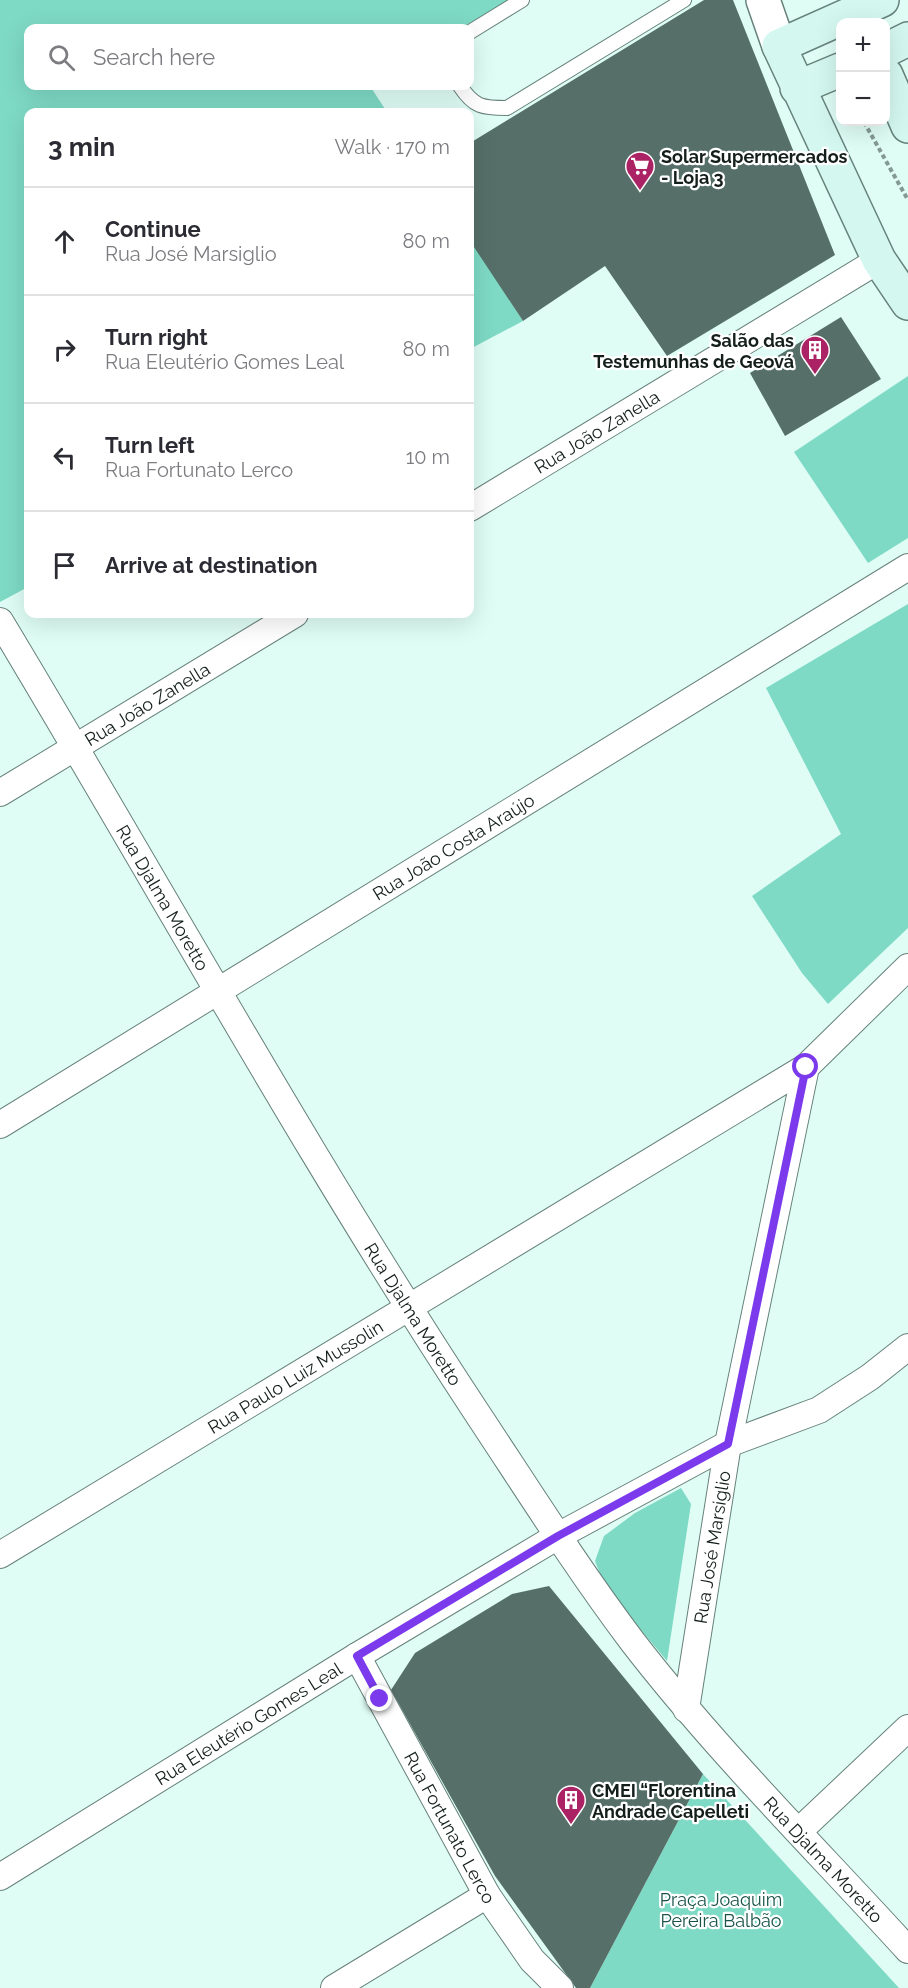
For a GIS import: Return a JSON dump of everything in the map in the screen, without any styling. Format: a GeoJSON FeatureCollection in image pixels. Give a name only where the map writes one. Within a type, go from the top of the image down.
{"type":"FeatureCollection","features":[{"type":"Feature","properties":{"kind":"main road"},"geometry":{"type":"LineString","coordinates":[[866,8],[779,46],[879,260],[908,303]]}},
{"type":"Feature","properties":{"kind":"main road"},"geometry":{"type":"LineString","coordinates":[[890,48],[908,39]]}},
{"type":"Feature","properties":{"kind":"main road"},"geometry":{"type":"LineString","coordinates":[[797,88],[836,72]]}},
{"type":"Feature","properties":{"kind":"main road"},"geometry":{"type":"LineString","coordinates":[[890,86],[908,126]]}},
{"type":"Feature","properties":{"kind":"street"},"geometry":{"type":"LineString","coordinates":[[763,0],[779,46]]}},
{"type":"Feature","properties":{"kind":"street","name":"Rua João Zanella"},"geometry":{"type":"LineString","coordinates":[[474,506],[879,260]]}},
{"type":"Feature","properties":{"kind":"street","name":"Rua João Costa Araújo"},"geometry":{"type":"LineString","coordinates":[[0,1125],[217,994],[908,567]]}},
{"type":"Feature","properties":{"kind":"street","name":"Rua João Zanella"},"geometry":{"type":"LineString","coordinates":[[0,793],[288,618]]}},
{"type":"Feature","properties":{"kind":"street","name":"Rua Djalma Moretto"},"geometry":{"type":"LineString","coordinates":[[0,621],[76,746],[217,994],[408,1308],[558,1536],[630,1638],[686,1709],[908,1950]]}},
{"type":"Feature","properties":{"kind":"street"},"geometry":{"type":"LineString","coordinates":[[806,1067],[908,967]]}},
{"type":"Feature","properties":{"kind":"street","name":"Rua Paulo Luiz Mussolin"},"geometry":{"type":"LineString","coordinates":[[0,1555],[806,1067]]}},
{"type":"Feature","properties":{"kind":"street","name":"Rua José Marsiglio"},"geometry":{"type":"LineString","coordinates":[[686,1709],[728,1444],[806,1067]]}},
{"type":"Feature","properties":{"kind":"street","name":"Rua Eleutério Gomes Leal"},"geometry":{"type":"LineString","coordinates":[[0,1877],[357,1656],[558,1536],[728,1444],[819,1410],[870,1377],[908,1347]]}},
{"type":"Feature","properties":{"kind":"street","name":"Rua Fortunato Lerco"},"geometry":{"type":"LineString","coordinates":[[357,1656],[487,1895],[532,1960],[560,1988]]}},
{"type":"Feature","properties":{"kind":"street"},"geometry":{"type":"LineString","coordinates":[[799,1831],[908,1728]]}},
{"type":"Feature","properties":{"kind":"street"},"geometry":{"type":"LineString","coordinates":[[334,1988],[487,1895]]}},
{"type":"Feature","properties":{"kind":"lane"},"geometry":{"type":"LineString","coordinates":[[474,30],[522,0]]}},
{"type":"Feature","properties":{"kind":"lane"},"geometry":{"type":"LineString","coordinates":[[463,90],[482,108],[507,108],[684,0]]}},
{"type":"Feature","properties":{"kind":"path"},"geometry":{"type":"LineString","coordinates":[[866,126],[908,200]]}},
{"type":"Feature","properties":{"kind":"green space"},"geometry":{"type":"Polygon","coordinates":[[[0,0],[510,0],[468,24],[24,24],[24,90],[373,90],[384,108],[24,108],[24,589],[0,602],[0,0]]]}},
{"type":"Feature","properties":{"kind":"green space"},"geometry":{"type":"Polygon","coordinates":[[[474,245],[523,321],[474,347],[474,245]]]}},
{"type":"Feature","properties":{"kind":"green space"},"geometry":{"type":"Polygon","coordinates":[[[908,376],[908,538],[868,563],[794,452],[908,376]]]}},
{"type":"Feature","properties":{"kind":"green space"},"geometry":{"type":"Polygon","coordinates":[[[908,604],[908,928],[828,1004],[802,973],[752,896],[841,834],[766,688],[908,604]]]}},
{"type":"Feature","properties":{"kind":"green space"},"geometry":{"type":"Polygon","coordinates":[[[681,1488],[691,1504],[667,1661],[605,1587],[595,1561],[604,1536],[635,1513],[681,1488]]]}},
{"type":"Feature","properties":{"kind":"green space","name":"Praça Joaquim Pereira Balbão"},"geometry":{"type":"Polygon","coordinates":[[[703,1774],[899,1988],[590,1988],[703,1774]]]}},
{"type":"Feature","properties":{"kind":"building","name":"Solar Supermercados - Loja 3"},"geometry":{"type":"Polygon","coordinates":[[[704,0],[733,0],[835,255],[667,356],[605,266],[523,321],[474,247],[474,141],[704,0]]]}},
{"type":"Feature","properties":{"kind":"building","name":"Salão das Testemunhas de Geová"},"geometry":{"type":"Polygon","coordinates":[[[841,317],[881,379],[785,436],[750,373],[841,317]]]}},
{"type":"Feature","properties":{"kind":"building","name":"CMEI “Florentina Andrade Capelleti"},"geometry":{"type":"Polygon","coordinates":[[[549,1586],[703,1774],[590,1988],[576,1988],[495,1876],[391,1690],[415,1653],[512,1594],[549,1586]]]}},
{"type":"Feature","properties":{"kind":"place","name":"Solar Supermercados - Loja 3"},"geometry":{"type":"Point","coordinates":[640,192]}},
{"type":"Feature","properties":{"kind":"place","name":"Salão das Testemunhas de Geová"},"geometry":{"type":"Point","coordinates":[815,376]}},
{"type":"Feature","properties":{"kind":"place","name":"CMEI “Florentina Andrade Capelleti"},"geometry":{"type":"Point","coordinates":[571,1826]}},
{"type":"Feature","properties":{"kind":"route"},"geometry":{"type":"LineString","coordinates":[[380,1699],[357,1656],[558,1536],[728,1444],[806,1067]]}}]}
